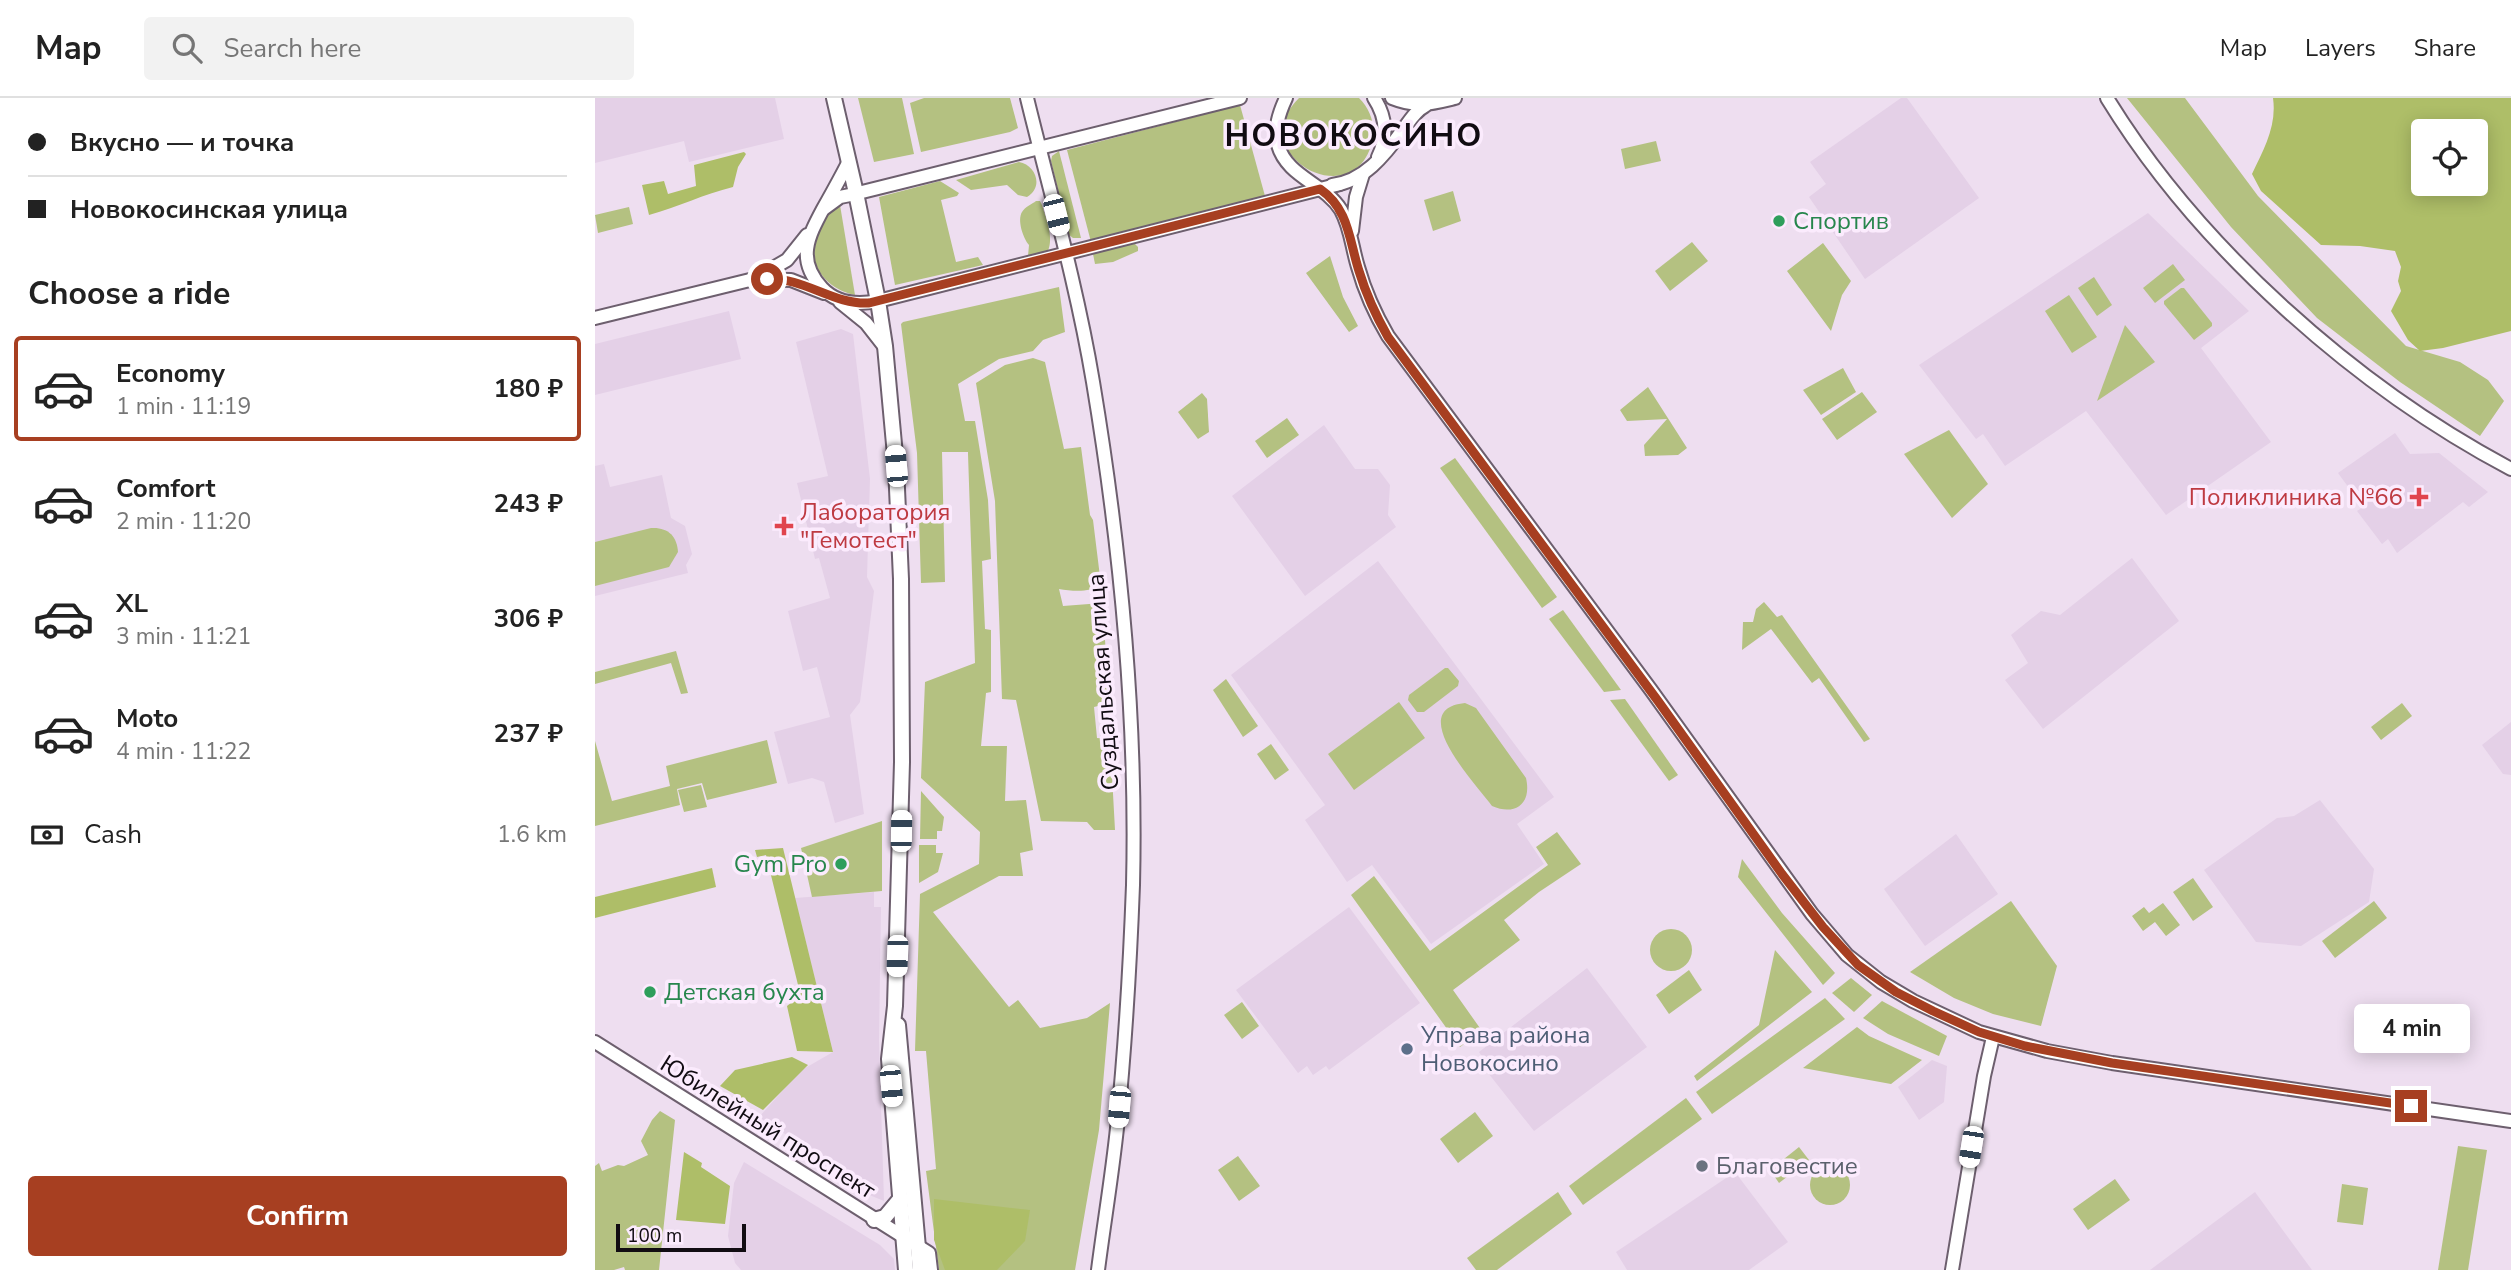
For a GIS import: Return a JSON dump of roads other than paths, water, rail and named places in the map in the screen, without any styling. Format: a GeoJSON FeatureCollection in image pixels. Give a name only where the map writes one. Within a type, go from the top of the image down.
{"type":"FeatureCollection","features":[{"type":"Feature","properties":{"kind":"main road"},"geometry":{"type":"LineString","coordinates":[[834,98],[856,193],[885,346],[896,466],[901,579],[902,762],[895,1006],[889,1059],[906,1270]]}},
{"type":"Feature","properties":{"kind":"main road"},"geometry":{"type":"LineString","coordinates":[[895,1006],[903,1059],[920,1270]]}},
{"type":"Feature","properties":{"kind":"main road"},"geometry":{"type":"LineString","coordinates":[[874,1220],[885,1217],[900,1199]]}},
{"type":"Feature","properties":{"kind":"street","name":"Суздальская улица"},"geometry":{"type":"LineString","coordinates":[[1027,98],[1092,377],[1119,580],[1132,777],[1133,883],[1128,993],[1117,1129],[1098,1270]]}},
{"type":"Feature","properties":{"kind":"street"},"geometry":{"type":"LineString","coordinates":[[823,210],[840,197],[1240,98]]}},
{"type":"Feature","properties":{"kind":"street"},"geometry":{"type":"LineString","coordinates":[[1353,246],[1354,209],[1368,169],[1381,151],[1385,131],[1381,111],[1374,98]]}},
{"type":"Feature","properties":{"kind":"street"},"geometry":{"type":"LineString","coordinates":[[1392,98],[1425,106]]}},
{"type":"Feature","properties":{"kind":"street"},"geometry":{"type":"LineString","coordinates":[[595,318],[754,279],[791,280],[859,304],[877,301],[1341,184],[1358,178],[1368,169],[1392,145],[1415,113],[1425,106],[1455,98]]}},
{"type":"Feature","properties":{"kind":"street"},"geometry":{"type":"LineString","coordinates":[[2107,98],[2152,162],[2204,226],[2298,318],[2402,403],[2511,469]]}},
{"type":"Feature","properties":{"kind":"street"},"geometry":{"type":"LineString","coordinates":[[1286,100],[1277,123],[1278,145],[1287,163],[1339,207],[1347,223],[1364,286],[1388,337],[1638,672],[1812,914],[1847,955],[1881,982],[1933,1011],[1993,1037],[2047,1051],[2112,1063],[2511,1121]]}},
{"type":"Feature","properties":{"kind":"street"},"geometry":{"type":"LineString","coordinates":[[754,279],[795,252],[823,210],[849,161]]}},
{"type":"Feature","properties":{"kind":"street"},"geometry":{"type":"LineString","coordinates":[[1300,175],[1315,183],[1341,184]]}},
{"type":"Feature","properties":{"kind":"street"},"geometry":{"type":"LineString","coordinates":[[812,226],[807,244],[808,265],[818,283],[866,323],[885,346]]}},
{"type":"Feature","properties":{"kind":"street"},"geometry":{"type":"LineString","coordinates":[[1952,1270],[1981,1088],[1993,1037]]}},
{"type":"Feature","properties":{"kind":"street","name":"Юбилейный проспект"},"geometry":{"type":"LineString","coordinates":[[595,1042],[918,1247]]}},
{"type":"Feature","properties":{"kind":"street"},"geometry":{"type":"LineString","coordinates":[[918,1247],[929,1253],[931,1270]]}},
{"type":"Feature","properties":{"kind":"place","name":"Спортив"},"geometry":{"type":"Point","coordinates":[1779,221]}},
{"type":"Feature","properties":{"kind":"place","name":"Поликлиника №66"},"geometry":{"type":"Point","coordinates":[2419,497]}},
{"type":"Feature","properties":{"kind":"place","name":"Лаборатория \"Гемотест\""},"geometry":{"type":"Point","coordinates":[784,526]}},
{"type":"Feature","properties":{"kind":"place","name":"Gym Pro"},"geometry":{"type":"Point","coordinates":[841,864]}},
{"type":"Feature","properties":{"kind":"place","name":"Детская бухта"},"geometry":{"type":"Point","coordinates":[650,992]}},
{"type":"Feature","properties":{"kind":"place","name":"Управа района Новокосино"},"geometry":{"type":"Point","coordinates":[1407,1049]}},
{"type":"Feature","properties":{"kind":"place","name":"Благовестие"},"geometry":{"type":"Point","coordinates":[1702,1166]}},
{"type":"Feature","properties":{"kind":"district","name":"НОВОКОСИНО"},"geometry":{"type":"Point","coordinates":[1354,135]}}]}
